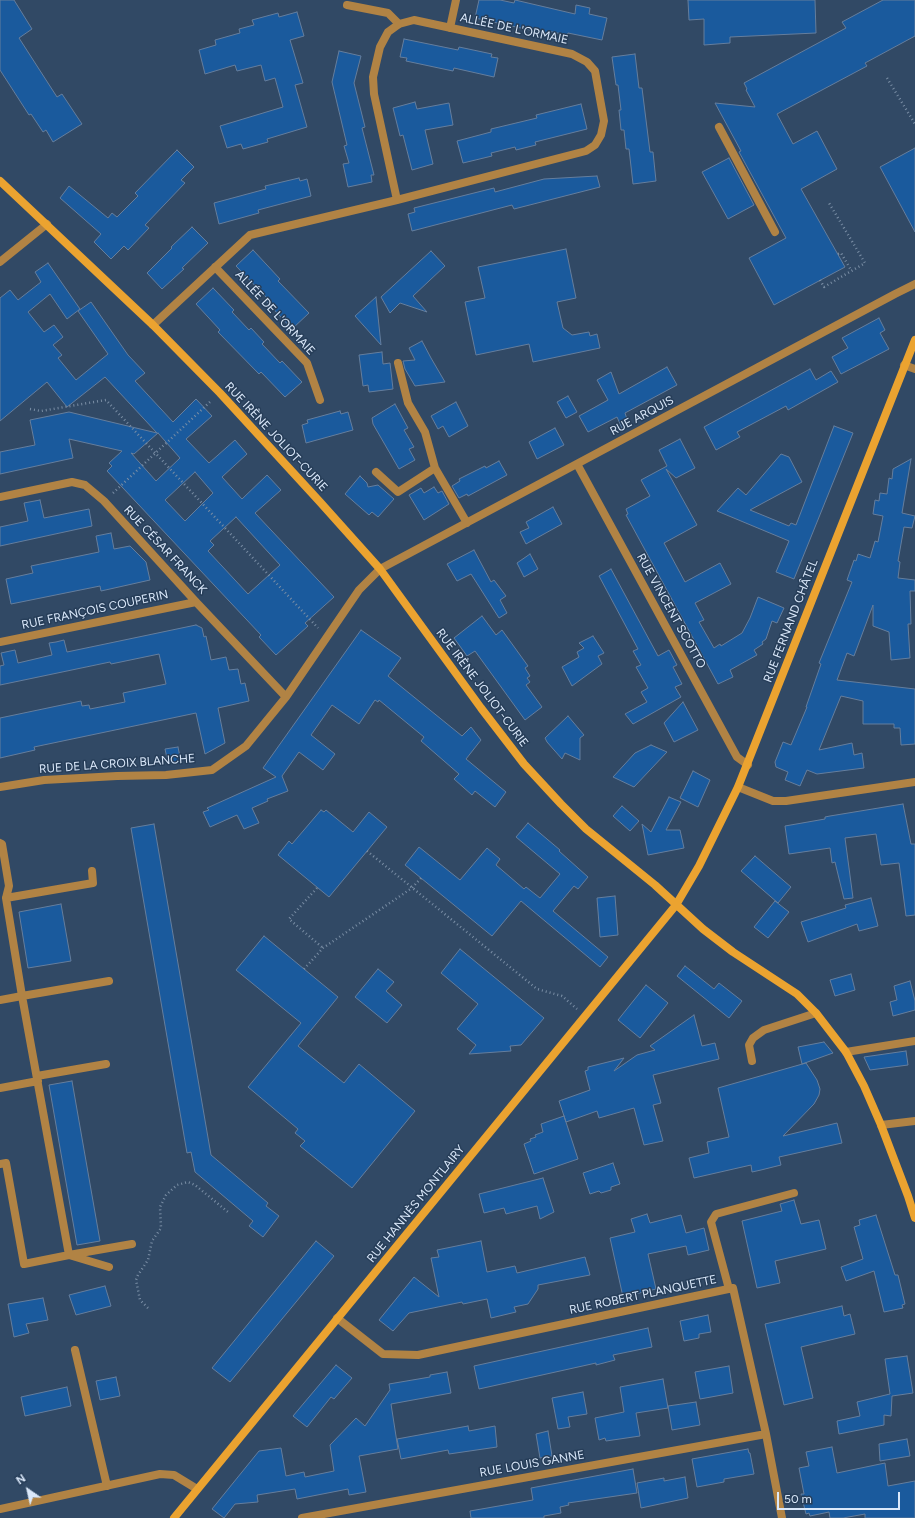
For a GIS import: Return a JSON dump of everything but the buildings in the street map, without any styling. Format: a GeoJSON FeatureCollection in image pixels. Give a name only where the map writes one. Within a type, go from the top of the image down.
{"type":"FeatureCollection","features":[{"type":"Feature","properties":{"kind":"street"},"geometry":{"type":"LineString","coordinates":[[450,28],[456,0]]}},
{"type":"Feature","properties":{"kind":"street"},"geometry":{"type":"LineString","coordinates":[[347,5],[388,13],[399,24],[388,32],[380,47],[373,77],[374,94],[397,200]]}},
{"type":"Feature","properties":{"kind":"street","name":"ALLÉE DE L'ORMAIE"},"geometry":{"type":"LineString","coordinates":[[153,325],[250,235],[397,200],[586,151],[596,145],[601,135],[604,121],[595,71],[587,62],[572,54],[414,20],[399,24]]}},
{"type":"Feature","properties":{"kind":"street"},"geometry":{"type":"LineString","coordinates":[[719,127],[775,232]]}},
{"type":"Feature","properties":{"kind":"street","name":"RUE IRÈNE JOLIOT-CURIE"},"geometry":{"type":"LineString","coordinates":[[0,181],[153,325],[220,393],[380,570],[524,764],[586,829],[654,885],[702,929],[733,952],[797,994],[816,1013],[846,1052],[864,1086],[881,1125],[915,1218]]}},
{"type":"Feature","properties":{"kind":"street"},"geometry":{"type":"LineString","coordinates":[[0,262],[47,224]]}},
{"type":"Feature","properties":{"kind":"street","name":"ALLÉE DE L'ORMAIE"},"geometry":{"type":"LineString","coordinates":[[215,267],[307,363],[320,400]]}},
{"type":"Feature","properties":{"kind":"street","name":"RUE ARQUIS"},"geometry":{"type":"LineString","coordinates":[[380,570],[888,297],[915,284]]}},
{"type":"Feature","properties":{"kind":"street","name":"RUE FERNAND CHÂTEL"},"geometry":{"type":"LineString","coordinates":[[676,905],[699,866],[748,765],[915,340]]}},
{"type":"Feature","properties":{"kind":"street"},"geometry":{"type":"LineString","coordinates":[[398,363],[408,403],[425,432],[435,468],[467,523]]}},
{"type":"Feature","properties":{"kind":"street"},"geometry":{"type":"LineString","coordinates":[[904,365],[915,369]]}},
{"type":"Feature","properties":{"kind":"street","name":"RUE VINCENT SCOTTO"},"geometry":{"type":"LineString","coordinates":[[577,464],[737,757],[748,765]]}},
{"type":"Feature","properties":{"kind":"street"},"geometry":{"type":"LineString","coordinates":[[376,472],[398,492],[435,468]]}},
{"type":"Feature","properties":{"kind":"street","name":"RUE CÉSAR FRANCK"},"geometry":{"type":"LineString","coordinates":[[0,497],[72,482],[86,485],[104,501],[196,602],[286,697]]}},
{"type":"Feature","properties":{"kind":"street","name":"RUE DE LA CROIX BLANCHE"},"geometry":{"type":"LineString","coordinates":[[0,787],[44,780],[166,775],[212,770],[246,746],[286,697],[359,590],[380,570]]}},
{"type":"Feature","properties":{"kind":"street","name":"RUE FRANÇOIS COUPERIN"},"geometry":{"type":"LineString","coordinates":[[0,642],[196,602]]}},
{"type":"Feature","properties":{"kind":"street"},"geometry":{"type":"LineString","coordinates":[[738,787],[773,801],[786,801],[915,782]]}},
{"type":"Feature","properties":{"kind":"street"},"geometry":{"type":"LineString","coordinates":[[0,843],[2,844],[9,886],[6,898],[22,996],[69,1255]]}},
{"type":"Feature","properties":{"kind":"street"},"geometry":{"type":"LineString","coordinates":[[6,898],[94,883],[92,871]]}},
{"type":"Feature","properties":{"kind":"street","name":"RUE HANNÈS MONTLAIRY"},"geometry":{"type":"LineString","coordinates":[[174,1518],[676,905]]}},
{"type":"Feature","properties":{"kind":"street"},"geometry":{"type":"LineString","coordinates":[[0,1000],[110,981]]}},
{"type":"Feature","properties":{"kind":"street"},"geometry":{"type":"LineString","coordinates":[[752,1062],[749,1046],[753,1038],[764,1030],[816,1013]]}},
{"type":"Feature","properties":{"kind":"street"},"geometry":{"type":"LineString","coordinates":[[846,1052],[915,1041]]}},
{"type":"Feature","properties":{"kind":"street"},"geometry":{"type":"LineString","coordinates":[[0,1088],[106,1064]]}},
{"type":"Feature","properties":{"kind":"street"},"geometry":{"type":"LineString","coordinates":[[881,1125],[915,1121]]}},
{"type":"Feature","properties":{"kind":"street"},"geometry":{"type":"LineString","coordinates":[[0,1164],[6,1163],[24,1264],[132,1244]]}},
{"type":"Feature","properties":{"kind":"street"},"geometry":{"type":"LineString","coordinates":[[729,1289],[711,1222],[716,1214],[794,1193]]}},
{"type":"Feature","properties":{"kind":"street"},"geometry":{"type":"LineString","coordinates":[[69,1255],[109,1267]]}},
{"type":"Feature","properties":{"kind":"street","name":"RUE ROBERT PLANQUETTE"},"geometry":{"type":"LineString","coordinates":[[337,1318],[383,1354],[418,1355],[733,1288],[766,1434],[782,1518]]}},
{"type":"Feature","properties":{"kind":"street"},"geometry":{"type":"LineString","coordinates":[[75,1350],[107,1486]]}},
{"type":"Feature","properties":{"kind":"street","name":"RUE LOUIS GANNE"},"geometry":{"type":"LineString","coordinates":[[302,1518],[766,1434]]}},
{"type":"Feature","properties":{"kind":"street"},"geometry":{"type":"LineString","coordinates":[[0,1509],[160,1474],[174,1475],[198,1489]]}},
{"type":"Feature","properties":{"kind":"path"},"geometry":{"type":"LineString","coordinates":[[888,78],[915,124]]}},
{"type":"Feature","properties":{"kind":"path"},"geometry":{"type":"LineString","coordinates":[[820,280],[824,287],[865,263],[829,203]]}},
{"type":"Feature","properties":{"kind":"path"},"geometry":{"type":"LineString","coordinates":[[838,254],[841,253],[852,270]]}},
{"type":"Feature","properties":{"kind":"path"},"geometry":{"type":"LineString","coordinates":[[104,501],[220,393]]}},
{"type":"Feature","properties":{"kind":"path"},"geometry":{"type":"LineString","coordinates":[[30,409],[41,411],[106,400],[327,637]]}},
{"type":"Feature","properties":{"kind":"path"},"geometry":{"type":"LineString","coordinates":[[367,851],[537,990],[562,996],[585,1016]]}},
{"type":"Feature","properties":{"kind":"path"},"geometry":{"type":"LineString","coordinates":[[304,969],[323,948],[412,888],[421,878]]}},
{"type":"Feature","properties":{"kind":"path"},"geometry":{"type":"LineString","coordinates":[[317,888],[289,919],[323,948]]}},
{"type":"Feature","properties":{"kind":"path"},"geometry":{"type":"LineString","coordinates":[[148,1308],[140,1300],[136,1280],[148,1260],[152,1241],[161,1228],[160,1207],[166,1195],[178,1185],[188,1182],[200,1188],[228,1212]]}}]}
